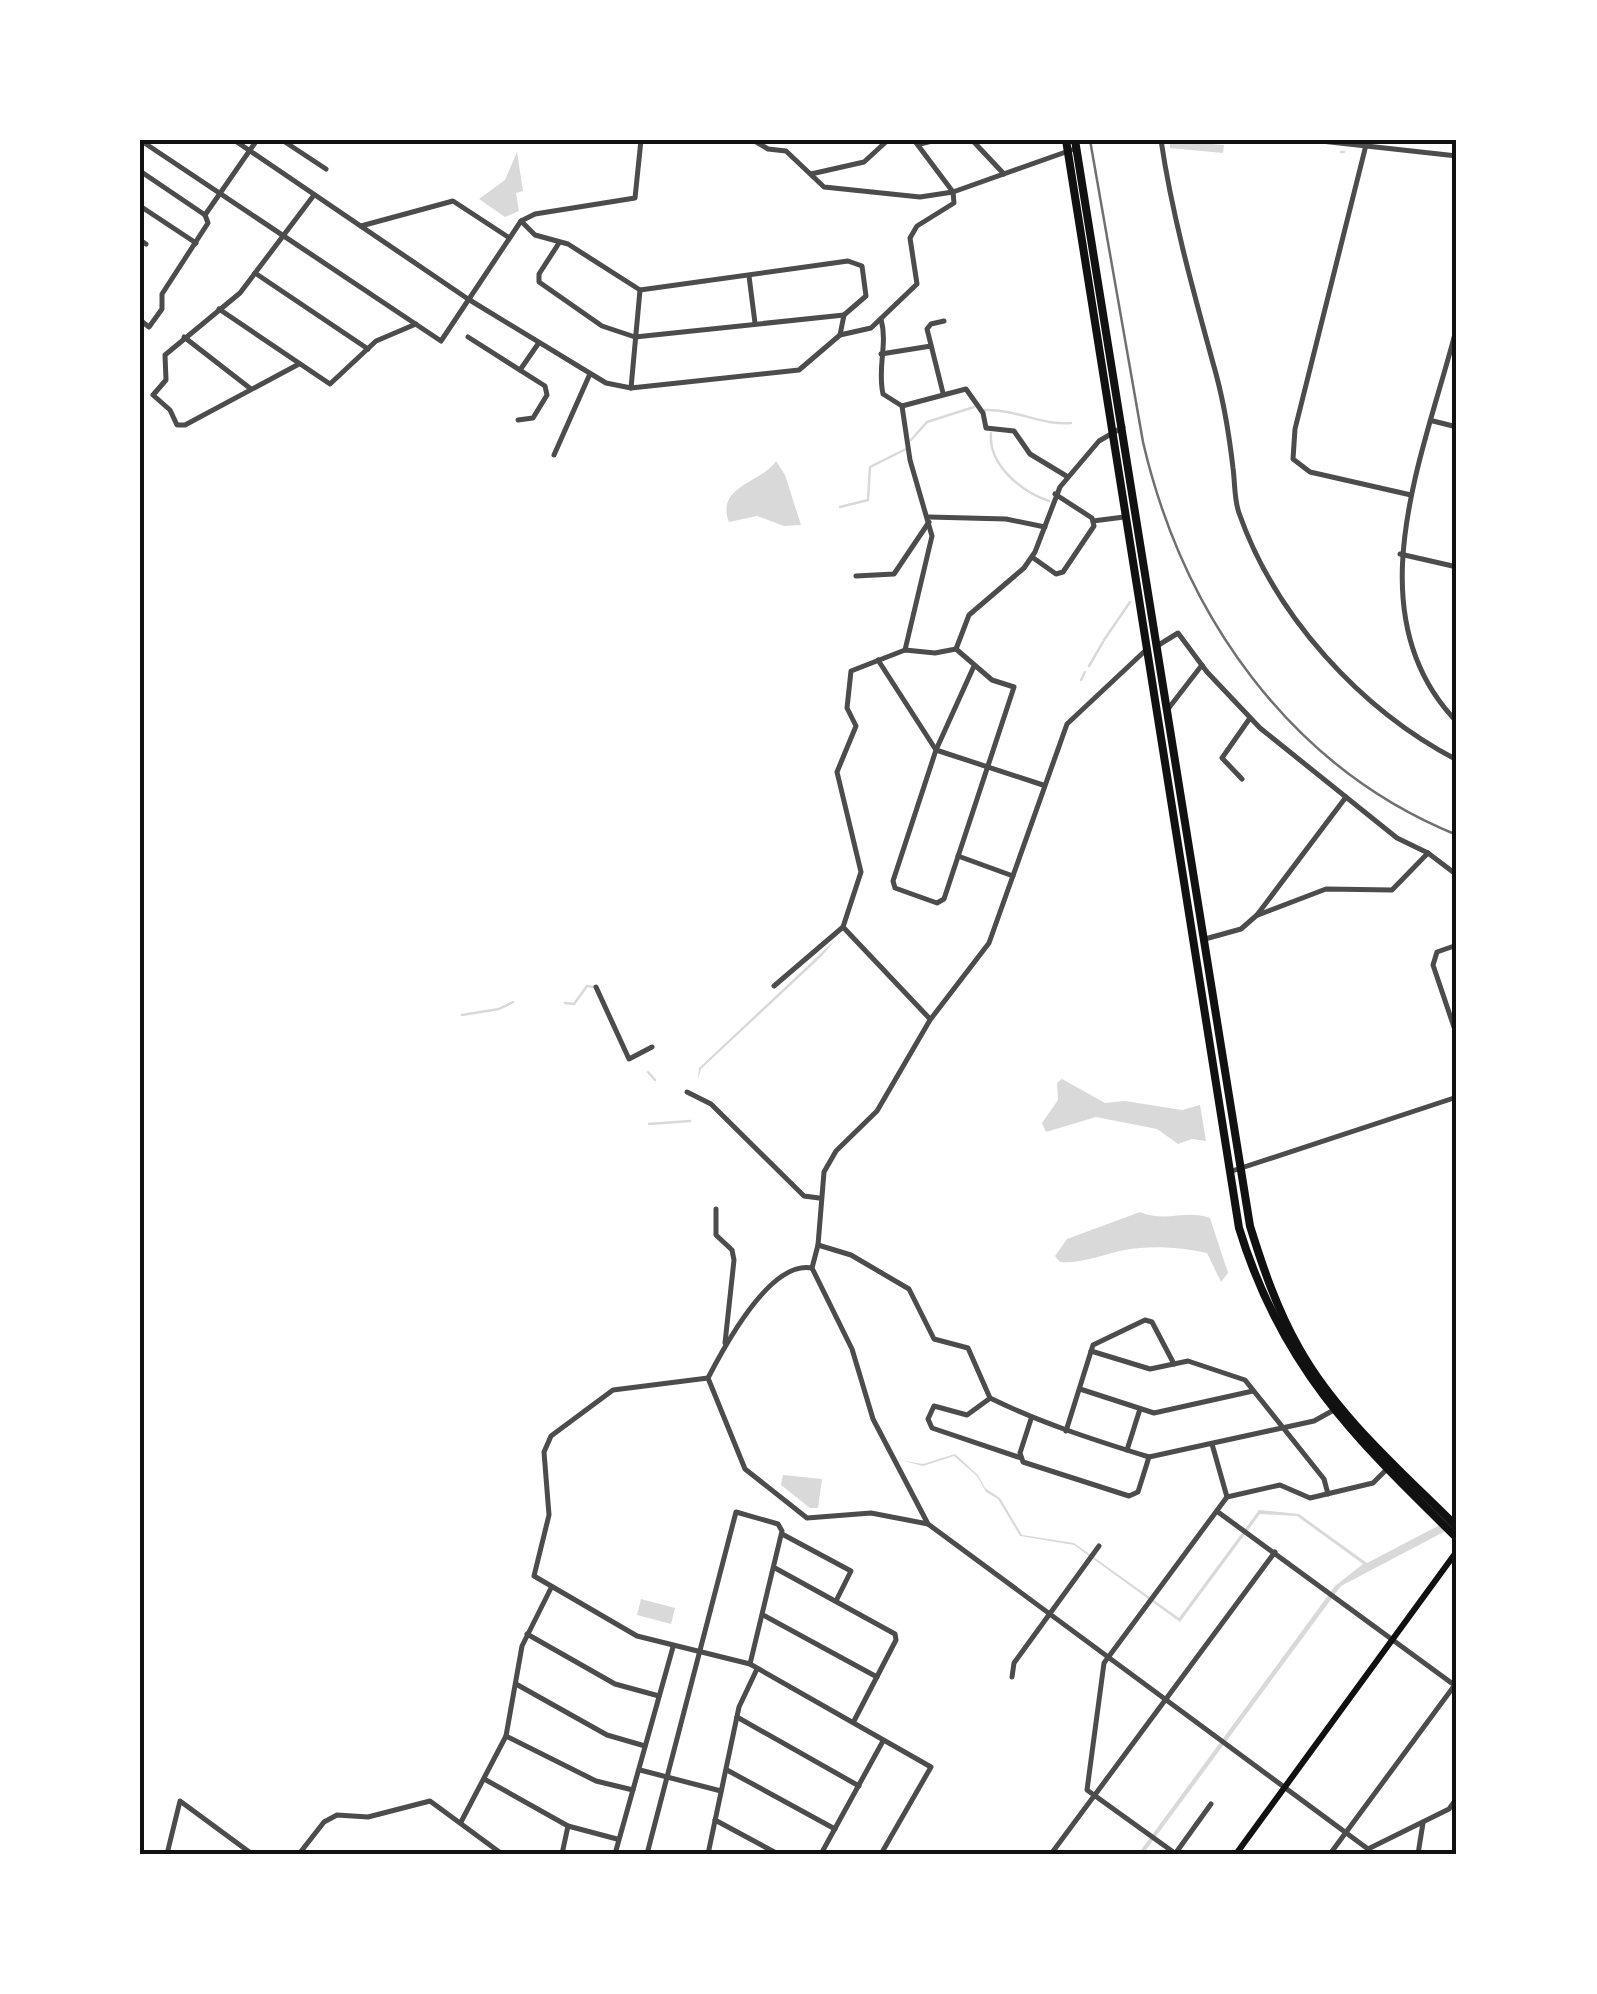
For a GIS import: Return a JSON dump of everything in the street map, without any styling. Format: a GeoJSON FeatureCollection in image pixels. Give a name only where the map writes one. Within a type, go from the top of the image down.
{"type":"FeatureCollection","features":[{"type":"Feature","properties":{"kind":"highway"},"geometry":{"type":"LineString","coordinates":[[1066,140],[1073,146],[1124,427],[1250,1226],[1281,1315],[1320,1379],[1390,1466]]}},
{"type":"Feature","properties":{"kind":"highway"},"geometry":{"type":"LineString","coordinates":[[1073,146],[1228,1172],[1252,1271],[1292,1354],[1332,1411],[1455,1532]]}},
{"type":"Feature","properties":{"kind":"main road"},"geometry":{"type":"LineString","coordinates":[[1236,1854],[1457,1550]]}},
{"type":"Feature","properties":{"kind":"street"},"geometry":{"type":"LineString","coordinates":[[140,140],[441,341],[520,221],[536,214],[635,198],[641,140]]}},
{"type":"Feature","properties":{"kind":"street"},"geometry":{"type":"LineString","coordinates":[[234,140],[589,376],[631,388],[800,370],[840,335],[864,332],[882,319],[918,284],[910,251],[916,226],[949,210],[954,203],[952,192],[916,142]]}},
{"type":"Feature","properties":{"kind":"street"},"geometry":{"type":"LineString","coordinates":[[205,215],[257,140]]}},
{"type":"Feature","properties":{"kind":"street"},"geometry":{"type":"LineString","coordinates":[[282,140],[326,169]]}},
{"type":"Feature","properties":{"kind":"street"},"geometry":{"type":"LineString","coordinates":[[753,140],[768,149],[786,151],[824,188],[920,197],[952,192],[1073,146]]}},
{"type":"Feature","properties":{"kind":"street"},"geometry":{"type":"LineString","coordinates":[[811,174],[864,162],[888,140]]}},
{"type":"Feature","properties":{"kind":"street"},"geometry":{"type":"LineString","coordinates":[[916,142],[936,140]]}},
{"type":"Feature","properties":{"kind":"street"},"geometry":{"type":"LineString","coordinates":[[972,140],[1004,174]]}},
{"type":"Feature","properties":{"kind":"street"},"geometry":{"type":"LineString","coordinates":[[1161,140],[1222,402],[1238,510],[1253,547],[1298,622],[1347,678],[1418,738],[1457,760]]}},
{"type":"Feature","properties":{"kind":"street"},"geometry":{"type":"LineString","coordinates":[[1312,140],[1457,156]]}},
{"type":"Feature","properties":{"kind":"street"},"geometry":{"type":"LineString","coordinates":[[1366,145],[1294,429],[1294,459],[1310,472],[1411,495]]}},
{"type":"Feature","properties":{"kind":"street"},"geometry":{"type":"LineString","coordinates":[[140,171],[205,215],[208,223],[162,294],[162,309],[149,327],[140,320]]}},
{"type":"Feature","properties":{"kind":"street"},"geometry":{"type":"LineString","coordinates":[[298,364],[185,425],[176,425],[170,410],[153,396],[166,380],[164,355],[255,273],[314,194]]}},
{"type":"Feature","properties":{"kind":"street"},"geometry":{"type":"LineString","coordinates":[[361,226],[453,201],[508,237]]}},
{"type":"Feature","properties":{"kind":"street"},"geometry":{"type":"LineString","coordinates":[[140,206],[196,243]]}},
{"type":"Feature","properties":{"kind":"street"},"geometry":{"type":"LineString","coordinates":[[520,221],[535,234],[560,242],[640,290],[848,261],[862,266],[866,296],[844,315],[635,337],[602,326],[539,282],[538,274],[560,242]]}},
{"type":"Feature","properties":{"kind":"street"},"geometry":{"type":"LineString","coordinates":[[255,273],[368,349]]}},
{"type":"Feature","properties":{"kind":"street"},"geometry":{"type":"LineString","coordinates":[[749,275],[755,323]]}},
{"type":"Feature","properties":{"kind":"street"},"geometry":{"type":"LineString","coordinates":[[631,388],[640,290]]}},
{"type":"Feature","properties":{"kind":"street"},"geometry":{"type":"LineString","coordinates":[[219,309],[330,384],[368,349],[416,324]]}},
{"type":"Feature","properties":{"kind":"street"},"geometry":{"type":"LineString","coordinates":[[840,335],[844,315]]}},
{"type":"Feature","properties":{"kind":"street"},"geometry":{"type":"LineString","coordinates":[[882,319],[887,341],[881,354],[883,394],[902,406],[910,460],[929,519],[930,546],[905,650]]}},
{"type":"Feature","properties":{"kind":"street"},"geometry":{"type":"LineString","coordinates":[[943,393],[927,330],[944,321]]}},
{"type":"Feature","properties":{"kind":"street"},"geometry":{"type":"LineString","coordinates":[[1457,326],[1411,495],[1400,554],[1408,623],[1420,668],[1457,722]]}},
{"type":"Feature","properties":{"kind":"street"},"geometry":{"type":"LineString","coordinates":[[184,337],[252,389]]}},
{"type":"Feature","properties":{"kind":"street"},"geometry":{"type":"LineString","coordinates":[[468,337],[545,386],[547,394],[533,418],[518,420]]}},
{"type":"Feature","properties":{"kind":"street"},"geometry":{"type":"LineString","coordinates":[[520,370],[538,344]]}},
{"type":"Feature","properties":{"kind":"street"},"geometry":{"type":"LineString","coordinates":[[881,354],[931,346]]}},
{"type":"Feature","properties":{"kind":"street"},"geometry":{"type":"LineString","coordinates":[[554,454],[589,376]]}},
{"type":"Feature","properties":{"kind":"street"},"geometry":{"type":"LineString","coordinates":[[902,406],[966,388],[983,413],[986,428],[1014,431],[1030,454],[1068,477]]}},
{"type":"Feature","properties":{"kind":"street"},"geometry":{"type":"LineString","coordinates":[[1433,421],[1457,427]]}},
{"type":"Feature","properties":{"kind":"street"},"geometry":{"type":"LineString","coordinates":[[956,649],[969,615],[1032,557],[1056,494],[1068,477],[1099,442],[1124,427]]}},
{"type":"Feature","properties":{"kind":"street"},"geometry":{"type":"LineString","coordinates":[[1056,494],[1093,522],[1127,516]]}},
{"type":"Feature","properties":{"kind":"street"},"geometry":{"type":"LineString","coordinates":[[929,519],[1006,519],[1045,527]]}},
{"type":"Feature","properties":{"kind":"street"},"geometry":{"type":"LineString","coordinates":[[856,576],[894,574],[929,519]]}},
{"type":"Feature","properties":{"kind":"street"},"geometry":{"type":"LineString","coordinates":[[1032,557],[1056,574],[1063,572],[1093,522]]}},
{"type":"Feature","properties":{"kind":"street"},"geometry":{"type":"LineString","coordinates":[[1400,554],[1457,567]]}},
{"type":"Feature","properties":{"kind":"street"},"geometry":{"type":"LineString","coordinates":[[928,1524],[873,1419],[852,1349],[812,1268],[818,1245],[824,1172],[836,1151],[877,1110],[930,1020],[988,943],[1067,724],[1147,648],[1159,646],[1178,633],[1250,718],[1397,838],[1428,853],[1457,875]]}},
{"type":"Feature","properties":{"kind":"street"},"geometry":{"type":"LineString","coordinates":[[774,986],[843,926],[861,861],[839,793],[837,772],[856,726],[847,708],[851,671],[905,650],[935,653],[956,649]]}},
{"type":"Feature","properties":{"kind":"street"},"geometry":{"type":"LineString","coordinates":[[956,649],[992,680],[1014,687],[944,899],[937,902],[896,888],[893,881],[936,750],[974,666]]}},
{"type":"Feature","properties":{"kind":"street"},"geometry":{"type":"LineString","coordinates":[[878,660],[936,750],[1042,785]]}},
{"type":"Feature","properties":{"kind":"street"},"geometry":{"type":"LineString","coordinates":[[1168,709],[1202,665]]}},
{"type":"Feature","properties":{"kind":"street"},"geometry":{"type":"LineString","coordinates":[[1242,778],[1222,758],[1250,718]]}},
{"type":"Feature","properties":{"kind":"street"},"geometry":{"type":"LineString","coordinates":[[1202,939],[1241,929],[1257,915],[1346,797]]}},
{"type":"Feature","properties":{"kind":"street"},"geometry":{"type":"LineString","coordinates":[[1257,915],[1326,889],[1392,890],[1428,853]]}},
{"type":"Feature","properties":{"kind":"street"},"geometry":{"type":"LineString","coordinates":[[958,856],[1013,876]]}},
{"type":"Feature","properties":{"kind":"street"},"geometry":{"type":"LineString","coordinates":[[843,926],[930,1020]]}},
{"type":"Feature","properties":{"kind":"street"},"geometry":{"type":"LineString","coordinates":[[1457,944],[1437,952],[1433,965],[1457,1036]]}},
{"type":"Feature","properties":{"kind":"street"},"geometry":{"type":"LineString","coordinates":[[596,986],[630,1060],[652,1047]]}},
{"type":"Feature","properties":{"kind":"street"},"geometry":{"type":"LineString","coordinates":[[687,1092],[712,1104],[804,1196],[820,1198]]}},
{"type":"Feature","properties":{"kind":"street"},"geometry":{"type":"LineString","coordinates":[[1228,1172],[1240,1172],[1457,1098]]}},
{"type":"Feature","properties":{"kind":"street"},"geometry":{"type":"LineString","coordinates":[[716,1209],[716,1235],[732,1250],[734,1260],[725,1346]]}},
{"type":"Feature","properties":{"kind":"street"},"geometry":{"type":"LineString","coordinates":[[818,1245],[851,1256],[910,1289],[934,1339],[968,1348],[990,1398],[1031,1418],[1149,1458],[1314,1421],[1332,1411]]}},
{"type":"Feature","properties":{"kind":"street"},"geometry":{"type":"LineString","coordinates":[[812,1268],[802,1266],[785,1274],[758,1299],[708,1378],[744,1469],[806,1518],[871,1512],[928,1524],[1368,1848],[1450,1808],[1457,1798]]}},
{"type":"Feature","properties":{"kind":"street"},"geometry":{"type":"LineString","coordinates":[[1066,1431],[1093,1345],[1145,1320],[1152,1322],[1174,1364]]}},
{"type":"Feature","properties":{"kind":"street"},"geometry":{"type":"LineString","coordinates":[[1091,1351],[1150,1370],[1188,1361],[1244,1380],[1324,1479],[1328,1494]]}},
{"type":"Feature","properties":{"kind":"street"},"geometry":{"type":"LineString","coordinates":[[708,1378],[614,1390],[546,1443],[549,1515],[534,1576],[637,1636],[750,1664],[930,1767],[881,1854]]}},
{"type":"Feature","properties":{"kind":"street"},"geometry":{"type":"LineString","coordinates":[[1080,1389],[1154,1414],[1253,1390]]}},
{"type":"Feature","properties":{"kind":"street"},"geometry":{"type":"LineString","coordinates":[[990,1398],[968,1415],[939,1404],[928,1420],[932,1428],[1129,1496],[1138,1492],[1149,1458]]}},
{"type":"Feature","properties":{"kind":"street"},"geometry":{"type":"LineString","coordinates":[[1126,1450],[1140,1409]]}},
{"type":"Feature","properties":{"kind":"street"},"geometry":{"type":"LineString","coordinates":[[1021,1458],[1031,1418]]}},
{"type":"Feature","properties":{"kind":"street"},"geometry":{"type":"LineString","coordinates":[[1212,1444],[1227,1497]]}},
{"type":"Feature","properties":{"kind":"street"},"geometry":{"type":"LineString","coordinates":[[1212,1804],[1176,1854],[1087,1790],[1104,1662],[1227,1497],[1280,1485],[1310,1498],[1373,1482],[1390,1466]]}},
{"type":"Feature","properties":{"kind":"street"},"geometry":{"type":"LineString","coordinates":[[647,1854],[736,1512],[778,1524],[782,1534],[750,1664]]}},
{"type":"Feature","properties":{"kind":"street"},"geometry":{"type":"LineString","coordinates":[[1218,1512],[1456,1685],[1330,1854]]}},
{"type":"Feature","properties":{"kind":"street"},"geometry":{"type":"LineString","coordinates":[[782,1534],[851,1571],[836,1601]]}},
{"type":"Feature","properties":{"kind":"street"},"geometry":{"type":"LineString","coordinates":[[1012,1677],[1014,1663],[1099,1546]]}},
{"type":"Feature","properties":{"kind":"street"},"geometry":{"type":"LineString","coordinates":[[1052,1854],[1274,1552]]}},
{"type":"Feature","properties":{"kind":"street"},"geometry":{"type":"LineString","coordinates":[[775,1568],[895,1634],[854,1721]]}},
{"type":"Feature","properties":{"kind":"street"},"geometry":{"type":"LineString","coordinates":[[460,1822],[486,1780],[506,1736],[526,1634],[550,1588]]}},
{"type":"Feature","properties":{"kind":"street"},"geometry":{"type":"LineString","coordinates":[[764,1615],[877,1677]]}},
{"type":"Feature","properties":{"kind":"street"},"geometry":{"type":"LineString","coordinates":[[526,1634],[615,1684],[659,1696]]}},
{"type":"Feature","properties":{"kind":"street"},"geometry":{"type":"LineString","coordinates":[[615,1854],[673,1647]]}},
{"type":"Feature","properties":{"kind":"street"},"geometry":{"type":"LineString","coordinates":[[708,1854],[737,1717],[758,1668]]}},
{"type":"Feature","properties":{"kind":"street"},"geometry":{"type":"LineString","coordinates":[[516,1684],[607,1735],[645,1746]]}},
{"type":"Feature","properties":{"kind":"street"},"geometry":{"type":"LineString","coordinates":[[737,1717],[859,1786]]}},
{"type":"Feature","properties":{"kind":"street"},"geometry":{"type":"LineString","coordinates":[[506,1736],[596,1781],[633,1790]]}},
{"type":"Feature","properties":{"kind":"street"},"geometry":{"type":"LineString","coordinates":[[824,1853],[884,1741]]}},
{"type":"Feature","properties":{"kind":"street"},"geometry":{"type":"LineString","coordinates":[[640,1770],[721,1790]]}},
{"type":"Feature","properties":{"kind":"street"},"geometry":{"type":"LineString","coordinates":[[727,1770],[835,1830]]}},
{"type":"Feature","properties":{"kind":"street"},"geometry":{"type":"LineString","coordinates":[[486,1780],[568,1826],[617,1840]]}},
{"type":"Feature","properties":{"kind":"street"},"geometry":{"type":"LineString","coordinates":[[167,1854],[180,1801],[252,1854]]}},
{"type":"Feature","properties":{"kind":"street"},"geometry":{"type":"LineString","coordinates":[[299,1854],[324,1822],[337,1815],[368,1817],[430,1801],[502,1854]]}},
{"type":"Feature","properties":{"kind":"street"},"geometry":{"type":"LineString","coordinates":[[1450,1808],[1457,1813]]}},
{"type":"Feature","properties":{"kind":"street"},"geometry":{"type":"LineString","coordinates":[[715,1820],[778,1854]]}},
{"type":"Feature","properties":{"kind":"street"},"geometry":{"type":"LineString","coordinates":[[1418,1854],[1423,1822]]}},
{"type":"Feature","properties":{"kind":"street"},"geometry":{"type":"LineString","coordinates":[[562,1854],[568,1826]]}},
{"type":"Feature","properties":{"kind":"shaded area"},"geometry":{"type":"Polygon","coordinates":[[[1170,141],[1224,145],[1223,153],[1170,148],[1170,141]]]}},
{"type":"Feature","properties":{"kind":"shaded area"},"geometry":{"type":"Polygon","coordinates":[[[517,152],[523,191],[516,193],[519,211],[505,217],[479,199],[505,180],[517,152]]]}},
{"type":"Feature","properties":{"kind":"shaded area"},"geometry":{"type":"Polygon","coordinates":[[[776,461],[785,475],[801,525],[784,526],[757,516],[729,522],[728,500],[776,461]]]}},
{"type":"Feature","properties":{"kind":"shaded area"},"geometry":{"type":"Polygon","coordinates":[[[836,939],[701,1069],[698,1079],[699,1068],[836,939]]]}},
{"type":"Feature","properties":{"kind":"shaded area"},"geometry":{"type":"Polygon","coordinates":[[[1062,1079],[1105,1103],[1125,1101],[1182,1110],[1200,1105],[1206,1141],[1192,1139],[1178,1144],[1157,1129],[1096,1117],[1046,1132],[1042,1123],[1058,1100],[1057,1083],[1062,1079]]]}},
{"type":"Feature","properties":{"kind":"shaded area"},"geometry":{"type":"Polygon","coordinates":[[[1140,1212],[1210,1218],[1228,1273],[1221,1282],[1207,1253],[1177,1248],[1134,1248],[1068,1262],[1060,1262],[1055,1256],[1067,1239],[1140,1212]]]}},
{"type":"Feature","properties":{"kind":"shaded area"},"geometry":{"type":"Polygon","coordinates":[[[955,1454],[978,1475],[985,1488],[1000,1498],[1022,1535],[1074,1543],[1179,1618],[1259,1510],[1299,1514],[1367,1563],[1457,1516],[1457,1525],[1341,1586],[1143,1854],[1138,1854],[1335,1586],[1363,1564],[1297,1516],[1260,1514],[1180,1622],[1074,1545],[1020,1536],[998,1499],[986,1492],[977,1476],[954,1456],[923,1466],[900,1460],[923,1464],[955,1454]]]}},
{"type":"Feature","properties":{"kind":"shaded area"},"geometry":{"type":"Polygon","coordinates":[[[783,1475],[822,1479],[818,1508],[810,1508],[781,1485],[783,1475]]]}},
{"type":"Feature","properties":{"kind":"shaded area"},"geometry":{"type":"Polygon","coordinates":[[[641,1599],[675,1608],[671,1624],[637,1615],[641,1599]]]}},
{"type":"Feature","properties":{"kind":"waterway"},"geometry":{"type":"LineString","coordinates":[[911,440],[927,422],[974,407]]}},
{"type":"Feature","properties":{"kind":"waterway"},"geometry":{"type":"LineString","coordinates":[[985,410],[1071,423]]}},
{"type":"Feature","properties":{"kind":"waterway"},"geometry":{"type":"LineString","coordinates":[[991,433],[995,456],[1009,476],[1049,501]]}},
{"type":"Feature","properties":{"kind":"waterway"},"geometry":{"type":"LineString","coordinates":[[840,507],[868,500],[870,467],[906,449]]}},
{"type":"Feature","properties":{"kind":"waterway"},"geometry":{"type":"LineString","coordinates":[[1104,640],[1130,602]]}},
{"type":"Feature","properties":{"kind":"waterway"},"geometry":{"type":"LineString","coordinates":[[1089,666],[1103,642]]}},
{"type":"Feature","properties":{"kind":"waterway"},"geometry":{"type":"LineString","coordinates":[[1081,680],[1085,672]]}},
{"type":"Feature","properties":{"kind":"waterway"},"geometry":{"type":"LineString","coordinates":[[565,1003],[574,1004],[587,986],[594,987]]}},
{"type":"Feature","properties":{"kind":"waterway"},"geometry":{"type":"LineString","coordinates":[[462,1015],[499,1009],[513,1002]]}},
{"type":"Feature","properties":{"kind":"waterway"},"geometry":{"type":"LineString","coordinates":[[648,1072],[655,1080]]}},
{"type":"Feature","properties":{"kind":"waterway"},"geometry":{"type":"LineString","coordinates":[[649,1124],[690,1121]]}},
{"type":"Feature","properties":{"kind":"railway"},"geometry":{"type":"LineString","coordinates":[[1090,140],[1143,442],[1161,505],[1185,566],[1216,624],[1252,678],[1294,726],[1343,769],[1397,806],[1457,835]]}}]}
